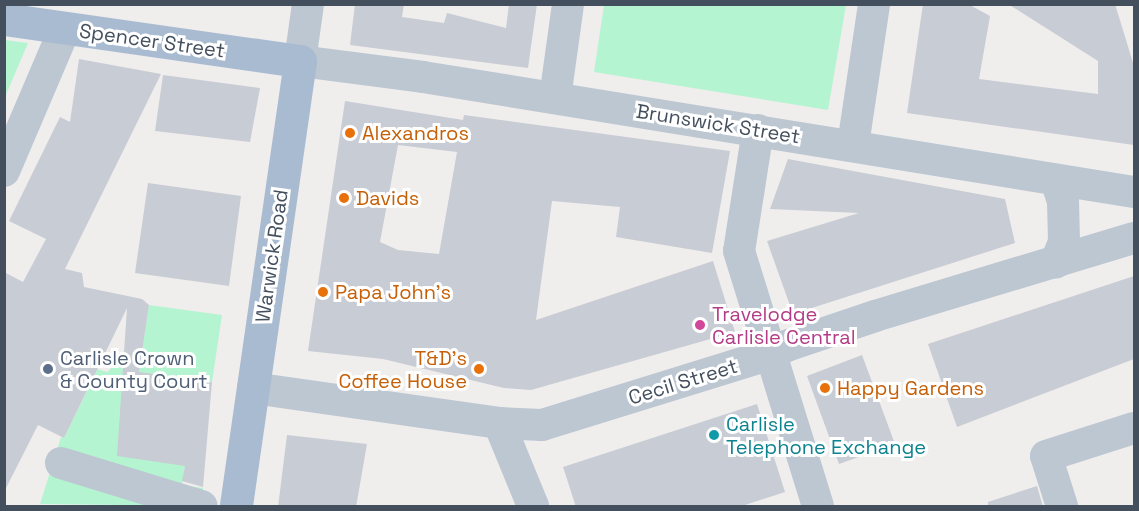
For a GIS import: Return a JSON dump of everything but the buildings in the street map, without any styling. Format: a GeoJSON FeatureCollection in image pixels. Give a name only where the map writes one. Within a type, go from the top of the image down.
{"type":"FeatureCollection","features":[{"type":"Feature","properties":{"kind":"main road","name":"Spencer Street"},"geometry":{"type":"LineString","coordinates":[[4,19],[300,61]]}},
{"type":"Feature","properties":{"kind":"main road","name":"Warwick Road"},"geometry":{"type":"LineString","coordinates":[[236,507],[300,61]]}},
{"type":"Feature","properties":{"kind":"street","name":"Warwick Road"},"geometry":{"type":"LineString","coordinates":[[300,61],[308,4]]}},
{"type":"Feature","properties":{"kind":"street"},"geometry":{"type":"LineString","coordinates":[[555,98],[568,4]]}},
{"type":"Feature","properties":{"kind":"street"},"geometry":{"type":"LineString","coordinates":[[853,145],[874,4]]}},
{"type":"Feature","properties":{"kind":"street"},"geometry":{"type":"LineString","coordinates":[[4,171],[65,28]]}},
{"type":"Feature","properties":{"kind":"street","name":"Brunswick Street"},"geometry":{"type":"LineString","coordinates":[[300,61],[555,98],[1134,192]]}},
{"type":"Feature","properties":{"kind":"street"},"geometry":{"type":"LineString","coordinates":[[758,130],[739,251],[819,507]]}},
{"type":"Feature","properties":{"kind":"street"},"geometry":{"type":"LineString","coordinates":[[1056,180],[1064,201],[1064,242],[1056,262]]}},
{"type":"Feature","properties":{"kind":"street","name":"Cecil Street"},"geometry":{"type":"LineString","coordinates":[[253,388],[499,423],[542,425],[771,354],[789,345],[875,316],[1134,238]]}},
{"type":"Feature","properties":{"kind":"street"},"geometry":{"type":"LineString","coordinates":[[499,423],[533,507]]}},
{"type":"Feature","properties":{"kind":"street"},"geometry":{"type":"LineString","coordinates":[[1062,507],[1046,456],[1134,428]]}},
{"type":"Feature","properties":{"kind":"street"},"geometry":{"type":"LineString","coordinates":[[61,463],[202,507]]}},
{"type":"Feature","properties":{"kind":"green space"},"geometry":{"type":"Polygon","coordinates":[[[604,5],[846,5],[828,110],[594,72],[604,5]]]}},
{"type":"Feature","properties":{"kind":"green space"},"geometry":{"type":"Polygon","coordinates":[[[4,40],[28,43],[5,97],[4,40]]]}},
{"type":"Feature","properties":{"kind":"green space"},"geometry":{"type":"Polygon","coordinates":[[[149,305],[222,315],[212,382],[172,377],[185,466],[182,485],[203,488],[201,506],[40,504],[61,437],[64,438],[90,385],[92,368],[108,372],[113,365],[139,369],[149,305]]]}},
{"type":"Feature","properties":{"kind":"place","name":"Alexandros"},"geometry":{"type":"Point","coordinates":[350,133]}},
{"type":"Feature","properties":{"kind":"place","name":"Davids"},"geometry":{"type":"Point","coordinates":[344,198]}},
{"type":"Feature","properties":{"kind":"place","name":"Papa John's"},"geometry":{"type":"Point","coordinates":[323,292]}},
{"type":"Feature","properties":{"kind":"place","name":"Travelodge Carlisle Central"},"geometry":{"type":"Point","coordinates":[700,325]}},
{"type":"Feature","properties":{"kind":"place","name":"Carlisle Crown & County Court"},"geometry":{"type":"Point","coordinates":[48,369]}},
{"type":"Feature","properties":{"kind":"place","name":"T&D's Coffee House"},"geometry":{"type":"Point","coordinates":[479,369]}},
{"type":"Feature","properties":{"kind":"place","name":"Happy Gardens"},"geometry":{"type":"Point","coordinates":[825,388]}},
{"type":"Feature","properties":{"kind":"place","name":"Carlisle Telephone Exchange"},"geometry":{"type":"Point","coordinates":[714,435]}}]}
